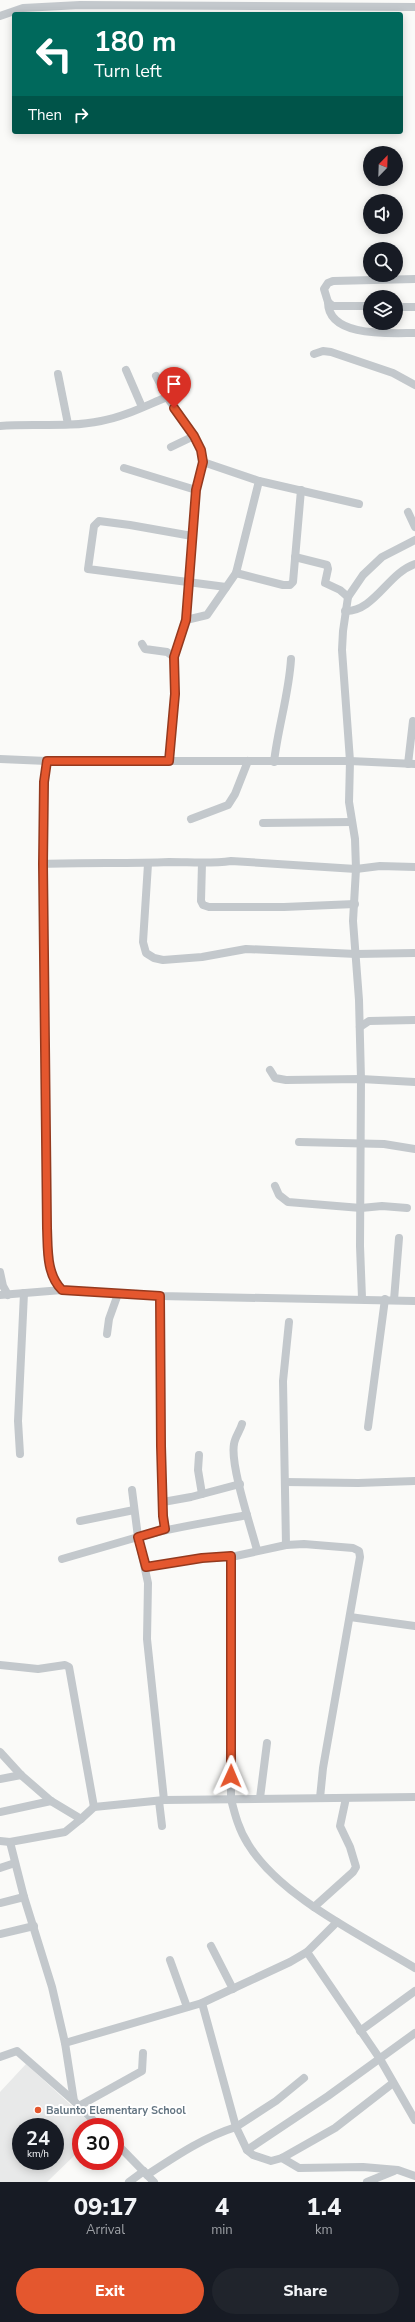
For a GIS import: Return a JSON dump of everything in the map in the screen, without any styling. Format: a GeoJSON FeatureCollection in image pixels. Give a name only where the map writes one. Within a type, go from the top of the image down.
{"type":"FeatureCollection","features":[{"type":"Feature","properties":{"kind":"street"},"geometry":{"type":"LineString","coordinates":[[0,16],[23,8],[80,5],[387,4],[415,7]]}},
{"type":"Feature","properties":{"kind":"street"},"geometry":{"type":"LineString","coordinates":[[415,279],[333,280],[328,283],[324,289],[328,302],[328,310],[332,316],[349,327],[369,333],[415,333]]}},
{"type":"Feature","properties":{"kind":"street"},"geometry":{"type":"LineString","coordinates":[[328,302],[333,306],[363,306]]}},
{"type":"Feature","properties":{"kind":"street"},"geometry":{"type":"LineString","coordinates":[[403,307],[415,307]]}},
{"type":"Feature","properties":{"kind":"street"},"geometry":{"type":"LineString","coordinates":[[314,354],[323,350],[331,352],[393,373],[415,385]]}},
{"type":"Feature","properties":{"kind":"street"},"geometry":{"type":"LineString","coordinates":[[126,370],[142,407]]}},
{"type":"Feature","properties":{"kind":"street"},"geometry":{"type":"LineString","coordinates":[[58,374],[68,424]]}},
{"type":"Feature","properties":{"kind":"street"},"geometry":{"type":"LineString","coordinates":[[156,376],[167,397],[194,436],[201,450],[203,462],[196,490],[186,620],[174,657],[174,702],[169,761]]}},
{"type":"Feature","properties":{"kind":"street"},"geometry":{"type":"LineString","coordinates":[[0,426],[100,422],[118,417],[167,397]]}},
{"type":"Feature","properties":{"kind":"street"},"geometry":{"type":"LineString","coordinates":[[171,447],[194,436]]}},
{"type":"Feature","properties":{"kind":"street"},"geometry":{"type":"LineString","coordinates":[[203,462],[259,481],[359,504]]}},
{"type":"Feature","properties":{"kind":"street"},"geometry":{"type":"LineString","coordinates":[[124,468],[196,490]]}},
{"type":"Feature","properties":{"kind":"street"},"geometry":{"type":"LineString","coordinates":[[186,620],[204,618],[208,615],[236,573],[259,481]]}},
{"type":"Feature","properties":{"kind":"street"},"geometry":{"type":"LineString","coordinates":[[236,573],[290,585],[294,579],[301,490]]}},
{"type":"Feature","properties":{"kind":"street"},"geometry":{"type":"LineString","coordinates":[[408,512],[415,527]]}},
{"type":"Feature","properties":{"kind":"street"},"geometry":{"type":"LineString","coordinates":[[192,536],[99,521],[94,526],[88,569],[226,587]]}},
{"type":"Feature","properties":{"kind":"street"},"geometry":{"type":"LineString","coordinates":[[362,1298],[360,1144],[362,1079],[356,950],[353,921],[356,869],[349,802],[350,761],[342,650],[348,597],[363,574],[375,562],[390,552],[415,540]]}},
{"type":"Feature","properties":{"kind":"street"},"geometry":{"type":"LineString","coordinates":[[295,557],[326,565],[328,571],[325,582],[340,590],[348,597]]}},
{"type":"Feature","properties":{"kind":"street"},"geometry":{"type":"LineString","coordinates":[[346,611],[359,610],[400,571],[415,564]]}},
{"type":"Feature","properties":{"kind":"street"},"geometry":{"type":"LineString","coordinates":[[142,644],[145,649],[168,652],[174,657]]}},
{"type":"Feature","properties":{"kind":"street"},"geometry":{"type":"LineString","coordinates":[[274,762],[276,740],[289,684],[291,659]]}},
{"type":"Feature","properties":{"kind":"street"},"geometry":{"type":"LineString","coordinates":[[0,759],[47,761],[350,761],[412,764],[413,721]]}},
{"type":"Feature","properties":{"kind":"street"},"geometry":{"type":"LineString","coordinates":[[47,761],[44,782],[43,864],[47,1215],[48,1254],[53,1282],[50,1291]]}},
{"type":"Feature","properties":{"kind":"street"},"geometry":{"type":"LineString","coordinates":[[192,819],[228,805],[235,794],[248,761]]}},
{"type":"Feature","properties":{"kind":"street"},"geometry":{"type":"LineString","coordinates":[[263,823],[352,822]]}},
{"type":"Feature","properties":{"kind":"street"},"geometry":{"type":"LineString","coordinates":[[43,864],[108,862],[148,864],[237,861],[267,865],[356,869],[380,866],[415,867]]}},
{"type":"Feature","properties":{"kind":"street"},"geometry":{"type":"LineString","coordinates":[[202,863],[201,900],[203,905],[209,907],[354,904]]}},
{"type":"Feature","properties":{"kind":"street"},"geometry":{"type":"LineString","coordinates":[[148,864],[143,942],[146,953],[154,958],[202,957],[246,949],[356,950],[366,954],[415,953]]}},
{"type":"Feature","properties":{"kind":"street"},"geometry":{"type":"LineString","coordinates":[[359,1012],[369,1021]]}},
{"type":"Feature","properties":{"kind":"street"},"geometry":{"type":"LineString","coordinates":[[360,1027],[369,1021],[415,1020]]}},
{"type":"Feature","properties":{"kind":"street"},"geometry":{"type":"LineString","coordinates":[[270,1070],[275,1078],[286,1080],[362,1079],[415,1082]]}},
{"type":"Feature","properties":{"kind":"street"},"geometry":{"type":"LineString","coordinates":[[299,1142],[384,1144],[415,1149]]}},
{"type":"Feature","properties":{"kind":"street"},"geometry":{"type":"LineString","coordinates":[[276,1186],[279,1195],[288,1202],[361,1208],[388,1206],[407,1208]]}},
{"type":"Feature","properties":{"kind":"street"},"geometry":{"type":"LineString","coordinates":[[368,1426],[399,1238]]}},
{"type":"Feature","properties":{"kind":"street"},"geometry":{"type":"LineString","coordinates":[[0,1272],[4,1295],[62,1290],[160,1296],[362,1298],[415,1301]]}},
{"type":"Feature","properties":{"kind":"street"},"geometry":{"type":"LineString","coordinates":[[53,1282],[62,1290]]}},
{"type":"Feature","properties":{"kind":"street"},"geometry":{"type":"LineString","coordinates":[[20,1454],[18,1422],[24,1293]]}},
{"type":"Feature","properties":{"kind":"street"},"geometry":{"type":"LineString","coordinates":[[107,1334],[109,1319],[118,1294]]}},
{"type":"Feature","properties":{"kind":"street"},"geometry":{"type":"LineString","coordinates":[[160,1296],[159,1375],[165,1529]]}},
{"type":"Feature","properties":{"kind":"street"},"geometry":{"type":"LineString","coordinates":[[286,1545],[283,1381],[289,1322]]}},
{"type":"Feature","properties":{"kind":"street"},"geometry":{"type":"LineString","coordinates":[[242,1424],[236,1436],[233,1449],[247,1515],[258,1550]]}},
{"type":"Feature","properties":{"kind":"street"},"geometry":{"type":"LineString","coordinates":[[199,1455],[198,1470],[202,1494]]}},
{"type":"Feature","properties":{"kind":"street"},"geometry":{"type":"LineString","coordinates":[[285,1482],[358,1483],[415,1481]]}},
{"type":"Feature","properties":{"kind":"street"},"geometry":{"type":"LineString","coordinates":[[163,1502],[240,1484]]}},
{"type":"Feature","properties":{"kind":"street"},"geometry":{"type":"LineString","coordinates":[[132,1490],[138,1537],[146,1567],[148,1583],[147,1639],[162,1826]]}},
{"type":"Feature","properties":{"kind":"street"},"geometry":{"type":"LineString","coordinates":[[80,1521],[134,1510]]}},
{"type":"Feature","properties":{"kind":"street"},"geometry":{"type":"LineString","coordinates":[[62,1558],[165,1529],[188,1527],[247,1515]]}},
{"type":"Feature","properties":{"kind":"street"},"geometry":{"type":"LineString","coordinates":[[146,1567],[202,1558],[231,1556],[286,1545],[304,1544],[353,1548],[358,1551],[360,1557],[323,1768],[320,1798]]}},
{"type":"Feature","properties":{"kind":"street"},"geometry":{"type":"LineString","coordinates":[[231,1556],[231,1799],[240,1829],[253,1853],[290,1888],[314,1907],[337,1922],[415,1968]]}},
{"type":"Feature","properties":{"kind":"street"},"geometry":{"type":"LineString","coordinates":[[350,1617],[415,1626]]}},
{"type":"Feature","properties":{"kind":"street"},"geometry":{"type":"LineString","coordinates":[[0,1665],[38,1669],[64,1665],[69,1667],[94,1807]]}},
{"type":"Feature","properties":{"kind":"street"},"geometry":{"type":"LineString","coordinates":[[260,1798],[267,1743]]}},
{"type":"Feature","properties":{"kind":"street"},"geometry":{"type":"LineString","coordinates":[[0,1752],[21,1775],[51,1801],[81,1819]]}},
{"type":"Feature","properties":{"kind":"street"},"geometry":{"type":"LineString","coordinates":[[0,1779],[21,1775]]}},
{"type":"Feature","properties":{"kind":"street"},"geometry":{"type":"LineString","coordinates":[[0,1841],[10,1842],[64,1832],[94,1807],[161,1801],[260,1798],[415,1797]]}},
{"type":"Feature","properties":{"kind":"street"},"geometry":{"type":"LineString","coordinates":[[314,1907],[353,1872],[356,1867],[350,1847],[340,1826],[346,1798]]}},
{"type":"Feature","properties":{"kind":"street"},"geometry":{"type":"LineString","coordinates":[[0,1812],[51,1801]]}},
{"type":"Feature","properties":{"kind":"street"},"geometry":{"type":"LineString","coordinates":[[10,1842],[24,1897],[52,1987],[77,2104]]}},
{"type":"Feature","properties":{"kind":"street"},"geometry":{"type":"LineString","coordinates":[[0,1868],[15,1863]]}},
{"type":"Feature","properties":{"kind":"street"},"geometry":{"type":"LineString","coordinates":[[0,1904],[24,1897]]}},
{"type":"Feature","properties":{"kind":"street"},"geometry":{"type":"LineString","coordinates":[[65,2043],[202,2003],[266,1974],[307,1952],[337,1922]]}},
{"type":"Feature","properties":{"kind":"street"},"geometry":{"type":"LineString","coordinates":[[0,1934],[34,1926]]}},
{"type":"Feature","properties":{"kind":"street"},"geometry":{"type":"LineString","coordinates":[[211,1946],[232,1989]]}},
{"type":"Feature","properties":{"kind":"street"},"geometry":{"type":"LineString","coordinates":[[307,1952],[380,2059],[415,2120]]}},
{"type":"Feature","properties":{"kind":"street"},"geometry":{"type":"LineString","coordinates":[[170,1960],[187,2007]]}},
{"type":"Feature","properties":{"kind":"street"},"geometry":{"type":"LineString","coordinates":[[360,2031],[415,1992]]}},
{"type":"Feature","properties":{"kind":"street"},"geometry":{"type":"LineString","coordinates":[[202,2003],[236,2127],[247,2150],[258,2158],[271,2161],[282,2158],[336,2128],[393,2083]]}},
{"type":"Feature","properties":{"kind":"street"},"geometry":{"type":"LineString","coordinates":[[247,2150],[328,2096],[415,2033]]}},
{"type":"Feature","properties":{"kind":"street"},"geometry":{"type":"LineString","coordinates":[[0,2057],[14,2051],[21,2053],[91,2118]]}},
{"type":"Feature","properties":{"kind":"street"},"geometry":{"type":"LineString","coordinates":[[77,2104],[142,2070],[142,2053]]}},
{"type":"Feature","properties":{"kind":"street"},"geometry":{"type":"LineString","coordinates":[[129,2182],[219,2132],[236,2127],[276,2101],[304,2078]]}},
{"type":"Feature","properties":{"kind":"street"},"geometry":{"type":"LineString","coordinates":[[124,2151],[154,2182]]}},
{"type":"Feature","properties":{"kind":"street"},"geometry":{"type":"LineString","coordinates":[[282,2158],[299,2168],[344,2166],[413,2172]]}},
{"type":"Feature","properties":{"kind":"street"},"geometry":{"type":"LineString","coordinates":[[367,2182],[398,2170]]}},
{"type":"Feature","properties":{"kind":"shaded area","name":"Balunto Elementary School"},"geometry":{"type":"Polygon","coordinates":[[[26,2064],[85,2118],[72,2118],[72,2158],[64,2166],[64,2118],[12,2118],[12,2170],[59,2170],[47,2182],[0,2182],[0,2092],[26,2064]]]}},
{"type":"Feature","properties":{"kind":"place","name":"Balunto Elementary School"},"geometry":{"type":"Point","coordinates":[38,2110]}},
{"type":"Feature","properties":{"kind":"route"},"geometry":{"type":"LineString","coordinates":[[174,408],[194,436],[201,450],[203,462],[196,490],[186,620],[174,657],[175,694],[169,761],[47,761],[44,782],[43,864],[48,1254],[53,1282],[62,1290],[160,1296],[159,1382],[163,1516],[165,1529],[138,1537],[146,1567],[202,1558],[231,1556],[231,1776]]}}]}
